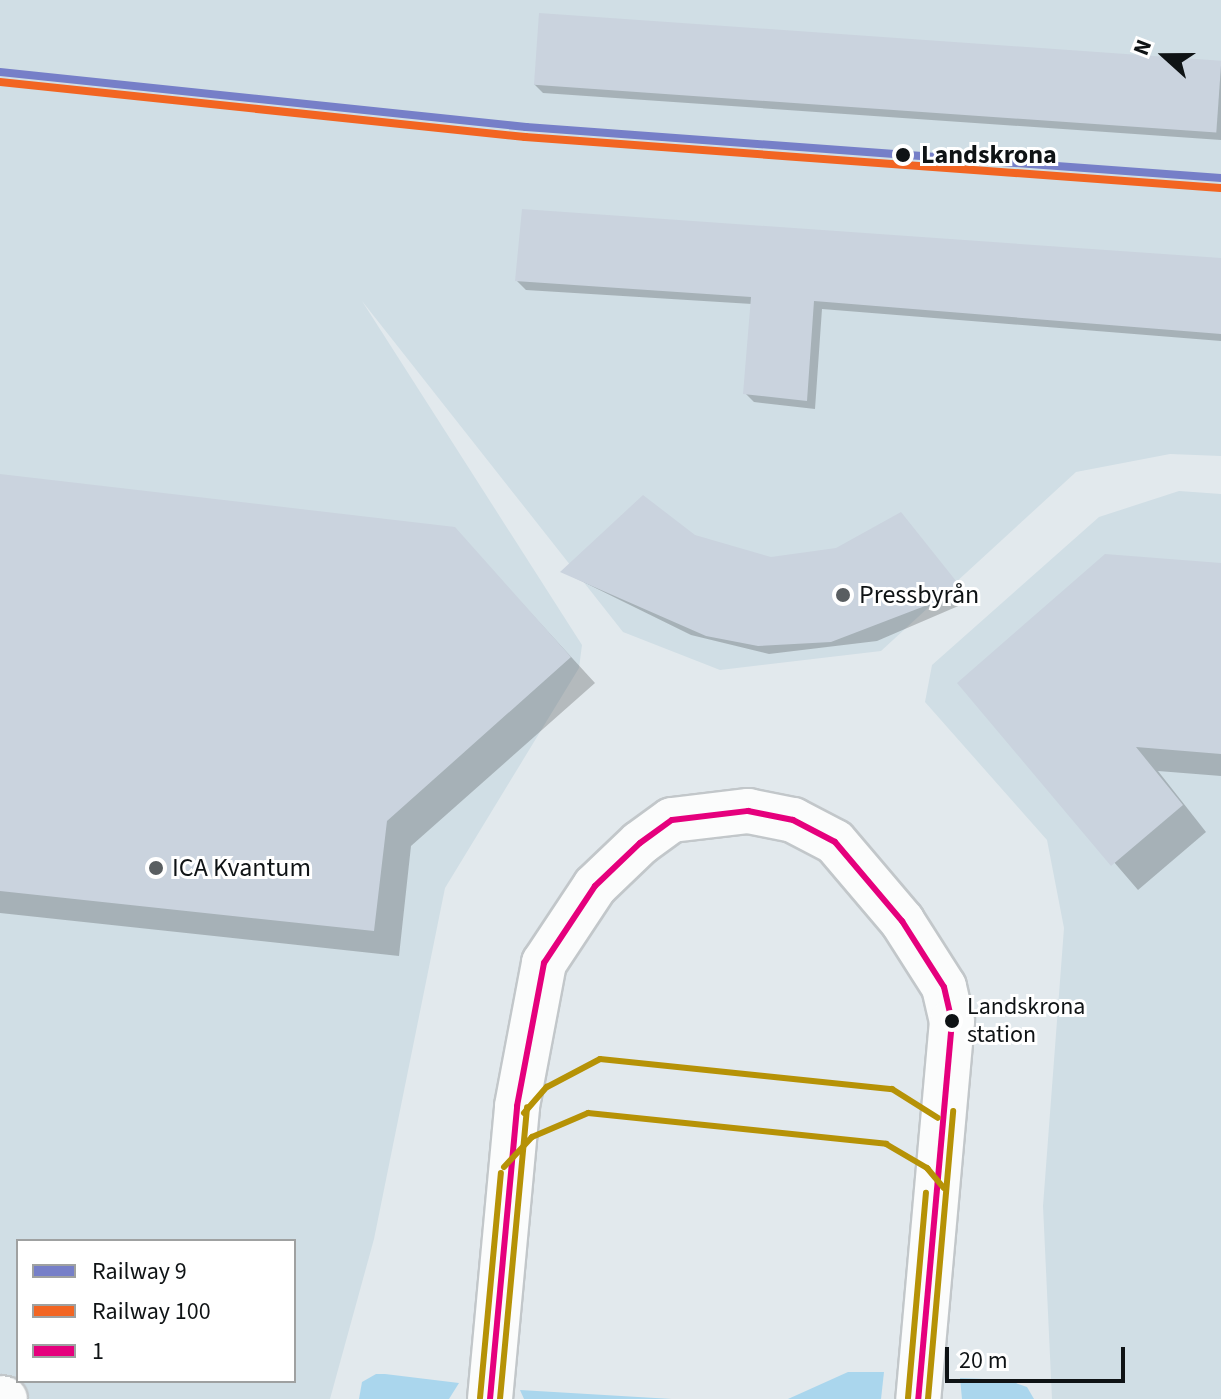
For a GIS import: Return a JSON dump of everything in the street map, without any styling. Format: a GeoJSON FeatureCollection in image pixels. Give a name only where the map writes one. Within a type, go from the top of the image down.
{"type":"FeatureCollection","features":[{"type":"Feature","properties":{"kind":"street"},"geometry":{"type":"LineString","coordinates":[[490,1399],[517,1106],[544,963],[595,886],[640,843],[672,820],[748,811],[793,820],[835,842],[902,921],[944,987],[952,1021],[918,1399]]}},
{"type":"Feature","properties":{"kind":"shaded area"},"geometry":{"type":"Polygon","coordinates":[[[0,0],[1221,0],[1221,456],[1170,454],[1076,472],[881,651],[720,670],[623,632],[362,301],[582,645],[579,668],[445,888],[374,1239],[330,1399],[0,1399],[0,0]]]}},
{"type":"Feature","properties":{"kind":"shaded area"},"geometry":{"type":"Polygon","coordinates":[[[1179,491],[1221,494],[1221,1399],[1052,1399],[1043,1206],[1064,928],[1047,840],[925,702],[932,665],[1099,517],[1179,491]]]}},
{"type":"Feature","properties":{"kind":"shaded area"},"geometry":{"type":"Polygon","coordinates":[[[848,1372],[884,1372],[881,1399],[788,1399],[848,1372]]]}},
{"type":"Feature","properties":{"kind":"shaded area"},"geometry":{"type":"Polygon","coordinates":[[[376,1374],[459,1383],[449,1399],[359,1399],[362,1382],[376,1374]]]}},
{"type":"Feature","properties":{"kind":"shaded area"},"geometry":{"type":"Polygon","coordinates":[[[960,1378],[1007,1380],[1027,1387],[1034,1399],[962,1399],[960,1378]]]}},
{"type":"Feature","properties":{"kind":"shaded area"},"geometry":{"type":"Polygon","coordinates":[[[520,1390],[672,1399],[524,1399],[520,1390]]]}},
{"type":"Feature","properties":{"kind":"building"},"geometry":{"type":"Polygon","coordinates":[[[539,13],[1221,61],[1216,133],[534,85],[539,13]]]}},
{"type":"Feature","properties":{"kind":"building"},"geometry":{"type":"Polygon","coordinates":[[[522,209],[1221,258],[1221,334],[814,301],[807,401],[743,394],[751,297],[515,281],[522,209]]]}},
{"type":"Feature","properties":{"kind":"building"},"geometry":{"type":"Polygon","coordinates":[[[0,474],[455,527],[571,657],[387,821],[374,931],[0,891],[0,474]]]}},
{"type":"Feature","properties":{"kind":"building"},"geometry":{"type":"Polygon","coordinates":[[[643,495],[695,535],[771,557],[836,548],[901,512],[964,591],[831,642],[758,646],[706,636],[560,572],[643,495]]]}},
{"type":"Feature","properties":{"kind":"building"},"geometry":{"type":"Polygon","coordinates":[[[1105,554],[1221,563],[1221,754],[1136,747],[1183,805],[1111,866],[957,683],[1105,554]]]}},
{"type":"Feature","properties":{"kind":"rail line","name":"9"},"geometry":{"type":"LineString","coordinates":[[0,72],[526,127],[1221,178]]}},
{"type":"Feature","properties":{"kind":"rail line","name":"100"},"geometry":{"type":"LineString","coordinates":[[0,82],[525,137],[1220,188]]}},
{"type":"Feature","properties":{"kind":"transit line","name":"1"},"geometry":{"type":"LineString","coordinates":[[490,1399],[517,1106],[544,963],[595,886],[640,843],[672,820],[748,811],[793,820],[835,842],[902,921],[944,987],[952,1021],[918,1399]]}},
{"type":"Feature","properties":{"kind":"transit line"},"geometry":{"type":"LineString","coordinates":[[524,1113],[547,1087],[600,1059],[892,1089],[938,1118]]}},
{"type":"Feature","properties":{"kind":"transit line"},"geometry":{"type":"LineString","coordinates":[[500,1399],[527,1107]]}},
{"type":"Feature","properties":{"kind":"transit line"},"geometry":{"type":"LineString","coordinates":[[928,1399],[953,1111]]}},
{"type":"Feature","properties":{"kind":"transit line"},"geometry":{"type":"LineString","coordinates":[[504,1167],[532,1137],[588,1113],[886,1144],[927,1168],[944,1188]]}},
{"type":"Feature","properties":{"kind":"transit line"},"geometry":{"type":"LineString","coordinates":[[480,1398],[501,1173]]}},
{"type":"Feature","properties":{"kind":"transit line"},"geometry":{"type":"LineString","coordinates":[[908,1398],[926,1193]]}},
{"type":"Feature","properties":{"kind":"place","name":"Landskrona"},"geometry":{"type":"Point","coordinates":[903,155]}},
{"type":"Feature","properties":{"kind":"place","name":"Pressbyrån"},"geometry":{"type":"Point","coordinates":[843,595]}},
{"type":"Feature","properties":{"kind":"place","name":"ICA Kvantum"},"geometry":{"type":"Point","coordinates":[156,868]}},
{"type":"Feature","properties":{"kind":"place","name":"Landskrona station"},"geometry":{"type":"Point","coordinates":[952,1021]}}]}
